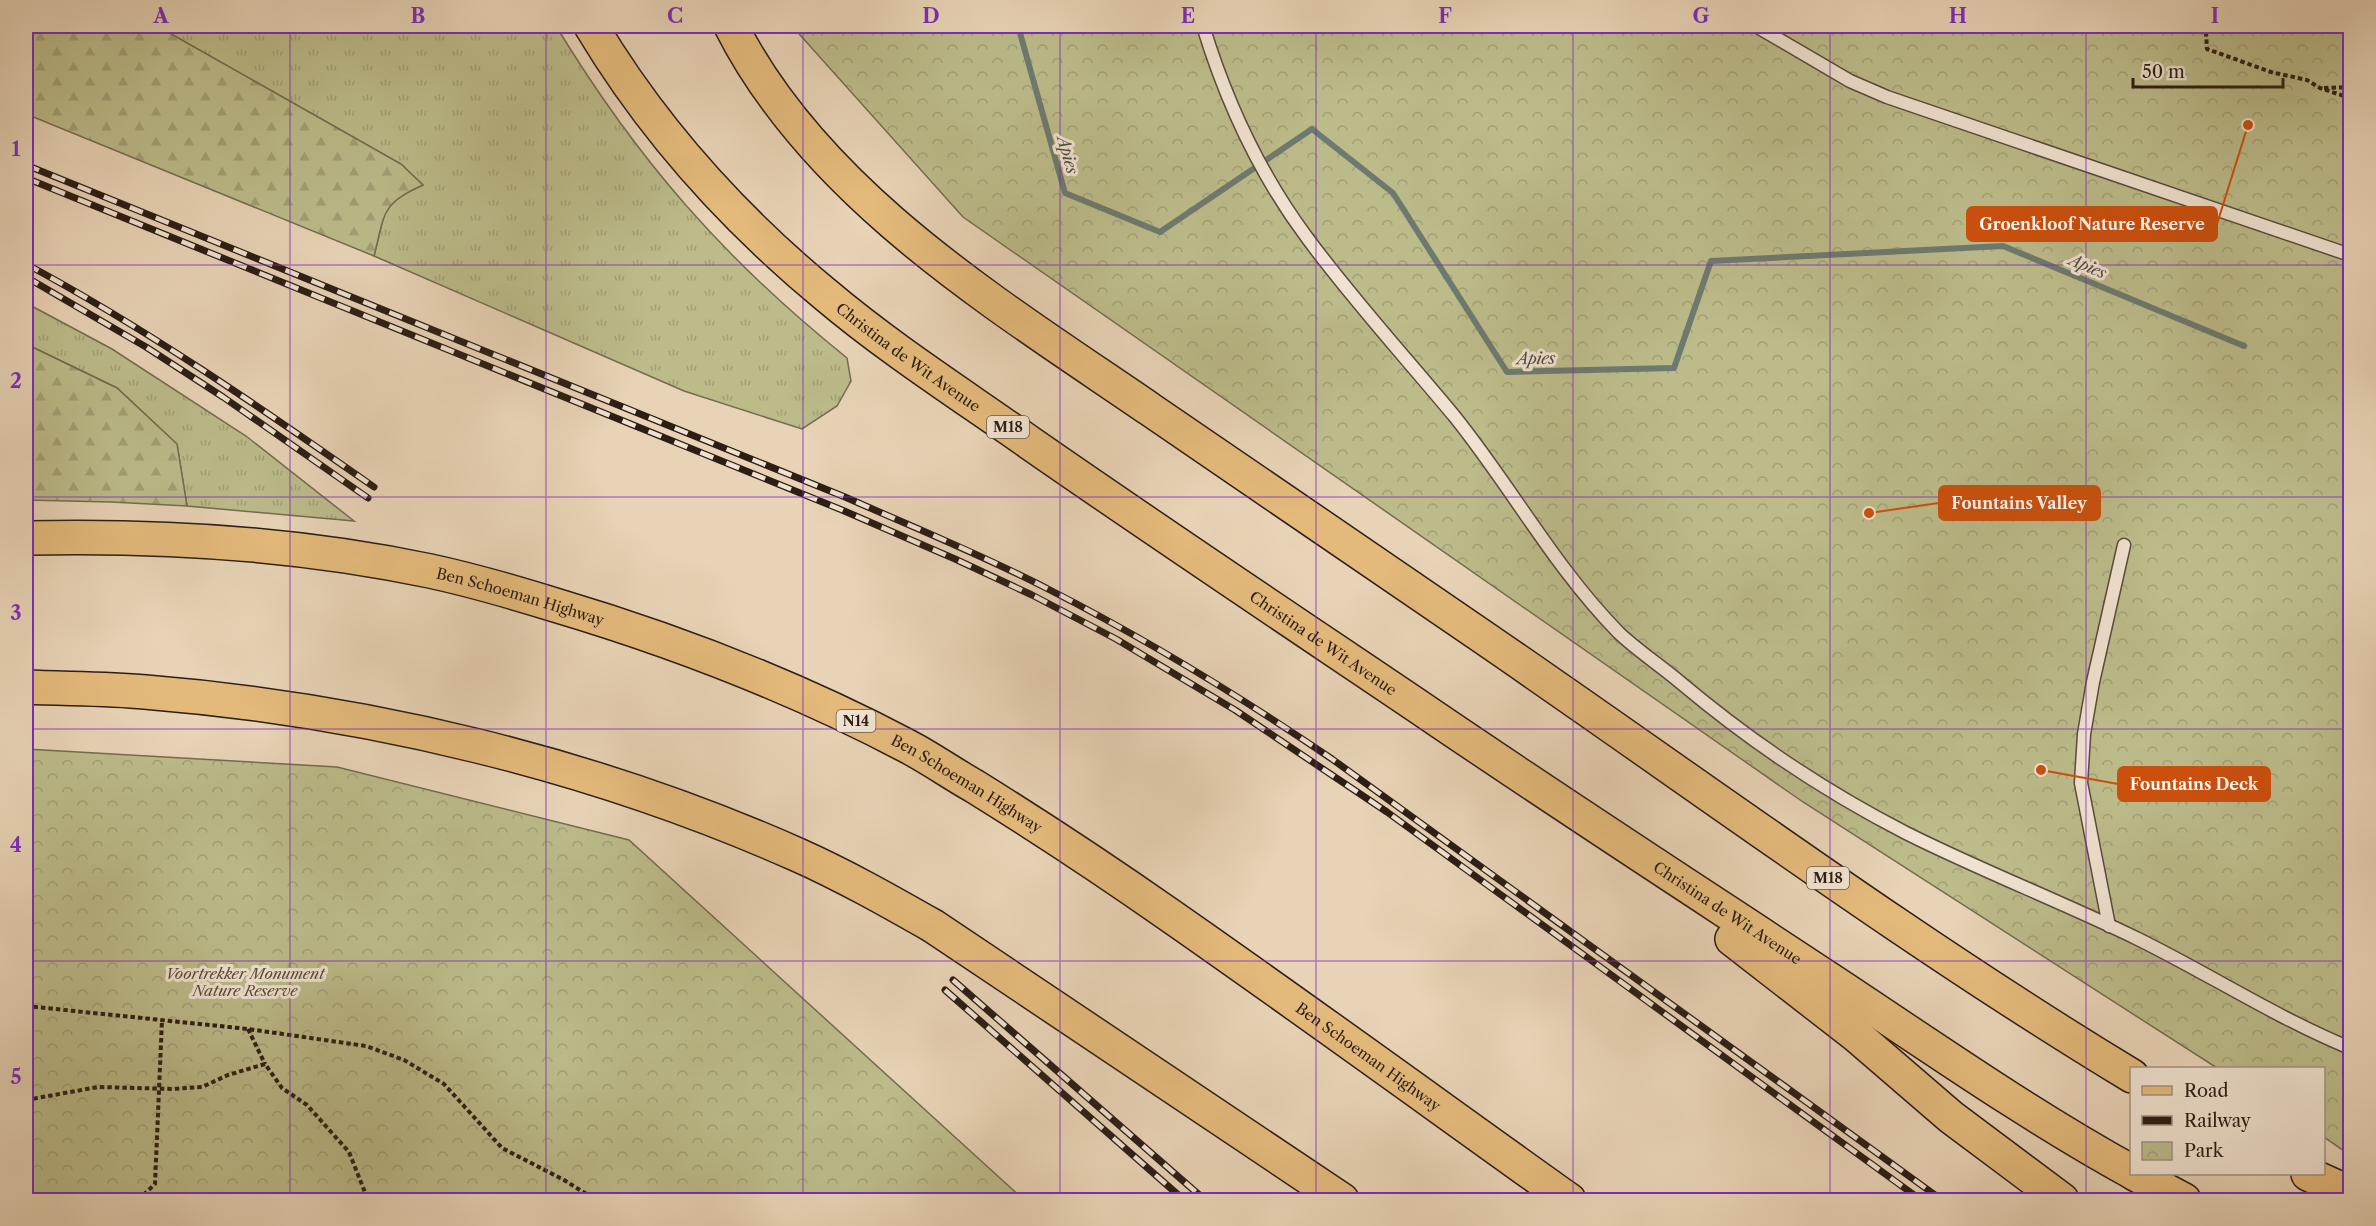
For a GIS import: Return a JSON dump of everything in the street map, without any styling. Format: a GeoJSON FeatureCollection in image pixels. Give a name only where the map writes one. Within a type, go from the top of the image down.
{"type":"FeatureCollection","features":[{"type":"Feature","properties":{"kind":"main road","name":"Christina de Wit Avenue"},"geometry":{"type":"LineString","coordinates":[[591,26],[647,110],[699,172],[766,244],[829,298],[1089,484],[1490,756],[1958,1066],[2130,1171]]}},
{"type":"Feature","properties":{"kind":"main road","name":"M18"},"geometry":{"type":"LineString","coordinates":[[731,26],[778,101],[851,187],[964,280],[1606,721],[1771,839],[2034,1017],[2130,1075]]}},
{"type":"Feature","properties":{"kind":"main road","name":"Ben Schoeman Highway"},"geometry":{"type":"LineString","coordinates":[[26,538],[207,540],[323,554],[429,571],[609,621],[714,658],[827,707],[909,747],[997,801],[1104,870],[1235,961],[1569,1200]]}},
{"type":"Feature","properties":{"kind":"main road"},"geometry":{"type":"LineString","coordinates":[[26,687],[143,692],[229,701],[356,721],[448,739],[584,776],[707,818],[799,855],[933,926],[1342,1200]]}},
{"type":"Feature","properties":{"kind":"main road"},"geometry":{"type":"LineString","coordinates":[[1490,756],[1857,1036],[1951,1117],[2062,1200]]}},
{"type":"Feature","properties":{"kind":"main road","name":"Christina de Wit Avenue"},"geometry":{"type":"LineString","coordinates":[[2137,1175],[2184,1200]]}},
{"type":"Feature","properties":{"kind":"main road"},"geometry":{"type":"LineString","coordinates":[[2312,1175],[2350,1193]]}},
{"type":"Feature","properties":{"kind":"lane"},"geometry":{"type":"LineString","coordinates":[[1203,26],[1214,61],[1239,123],[1280,197],[1306,238],[1455,418],[1548,547],[1622,636],[1752,739],[1869,813],[1910,835],[2109,926],[2350,1048]]}},
{"type":"Feature","properties":{"kind":"lane"},"geometry":{"type":"LineString","coordinates":[[1756,26],[1850,81],[1887,98],[2350,255]]}},
{"type":"Feature","properties":{"kind":"lane"},"geometry":{"type":"LineString","coordinates":[[2109,926],[2081,783],[2084,734],[2092,682],[2124,545]]}},
{"type":"Feature","properties":{"kind":"path"},"geometry":{"type":"LineString","coordinates":[[2176,26],[2206,33],[2207,49],[2271,72],[2307,80],[2320,88],[2350,98]]}},
{"type":"Feature","properties":{"kind":"path"},"geometry":{"type":"LineString","coordinates":[[2320,88],[2350,87]]}},
{"type":"Feature","properties":{"kind":"path"},"geometry":{"type":"LineString","coordinates":[[26,1006],[248,1029],[366,1046],[404,1060],[444,1084],[502,1148],[597,1200]]}},
{"type":"Feature","properties":{"kind":"path"},"geometry":{"type":"LineString","coordinates":[[138,1200],[155,1184],[162,1020]]}},
{"type":"Feature","properties":{"kind":"path"},"geometry":{"type":"LineString","coordinates":[[248,1029],[265,1064],[282,1088],[306,1105],[350,1152],[368,1200]]}},
{"type":"Feature","properties":{"kind":"path"},"geometry":{"type":"LineString","coordinates":[[26,1100],[98,1087],[202,1087],[228,1075],[265,1064]]}},
{"type":"Feature","properties":{"kind":"green space"},"geometry":{"type":"Polygon","coordinates":[[[26,26],[157,26],[401,164],[423,185],[399,198],[386,212],[374,256],[26,114],[26,26]]]}},
{"type":"Feature","properties":{"kind":"green space"},"geometry":{"type":"Polygon","coordinates":[[[157,26],[556,26],[619,121],[686,206],[761,283],[847,358],[851,381],[837,406],[802,429],[684,391],[374,256],[385,211],[399,196],[423,185],[401,164],[157,26]]]}},
{"type":"Feature","properties":{"kind":"green space"},"geometry":{"type":"Polygon","coordinates":[[[792,26],[2350,26],[2350,1155],[2325,1138],[2325,1067],[2215,1067],[1803,802],[963,217],[792,26]]]}},
{"type":"Feature","properties":{"kind":"green space"},"geometry":{"type":"Polygon","coordinates":[[[26,303],[112,349],[246,436],[354,521],[187,506],[177,444],[117,388],[26,344],[26,303]]]}},
{"type":"Feature","properties":{"kind":"green space"},"geometry":{"type":"Polygon","coordinates":[[[26,344],[117,388],[177,444],[187,506],[26,500],[26,344]]]}},
{"type":"Feature","properties":{"kind":"green space","name":"Voortrekker Monument Nature Reserve"},"geometry":{"type":"Polygon","coordinates":[[[26,749],[337,767],[629,840],[1024,1200],[26,1200],[26,749]]]}},
{"type":"Feature","properties":{"kind":"waterway","name":"Apies"},"geometry":{"type":"LineString","coordinates":[[1018,26],[1065,193],[1160,232],[1312,129],[1393,193],[1507,372],[1674,368],[1711,261],[2003,246],[2244,346]]}},
{"type":"Feature","properties":{"kind":"railway"},"geometry":{"type":"LineString","coordinates":[[26,165],[845,497],[998,564],[1085,608],[1193,670],[1332,759],[1942,1200]]}},
{"type":"Feature","properties":{"kind":"railway"},"geometry":{"type":"LineString","coordinates":[[26,178],[842,510],[1032,595],[1116,639],[1235,710],[1387,812],[1921,1200]]}},
{"type":"Feature","properties":{"kind":"railway"},"geometry":{"type":"LineString","coordinates":[[26,264],[159,342],[374,487]]}},
{"type":"Feature","properties":{"kind":"railway"},"geometry":{"type":"LineString","coordinates":[[26,277],[146,347],[223,397],[368,498]]}},
{"type":"Feature","properties":{"kind":"railway"},"geometry":{"type":"LineString","coordinates":[[953,980],[1205,1200]]}},
{"type":"Feature","properties":{"kind":"railway"},"geometry":{"type":"LineString","coordinates":[[945,990],[1184,1200]]}},
{"type":"Feature","properties":{"kind":"place","name":"Groenkloof Nature Reserve"},"geometry":{"type":"Point","coordinates":[2248,125]}},
{"type":"Feature","properties":{"kind":"place","name":"Fountains Valley"},"geometry":{"type":"Point","coordinates":[1869,513]}},
{"type":"Feature","properties":{"kind":"place","name":"Fountains Deck"},"geometry":{"type":"Point","coordinates":[2041,770]}}]}
